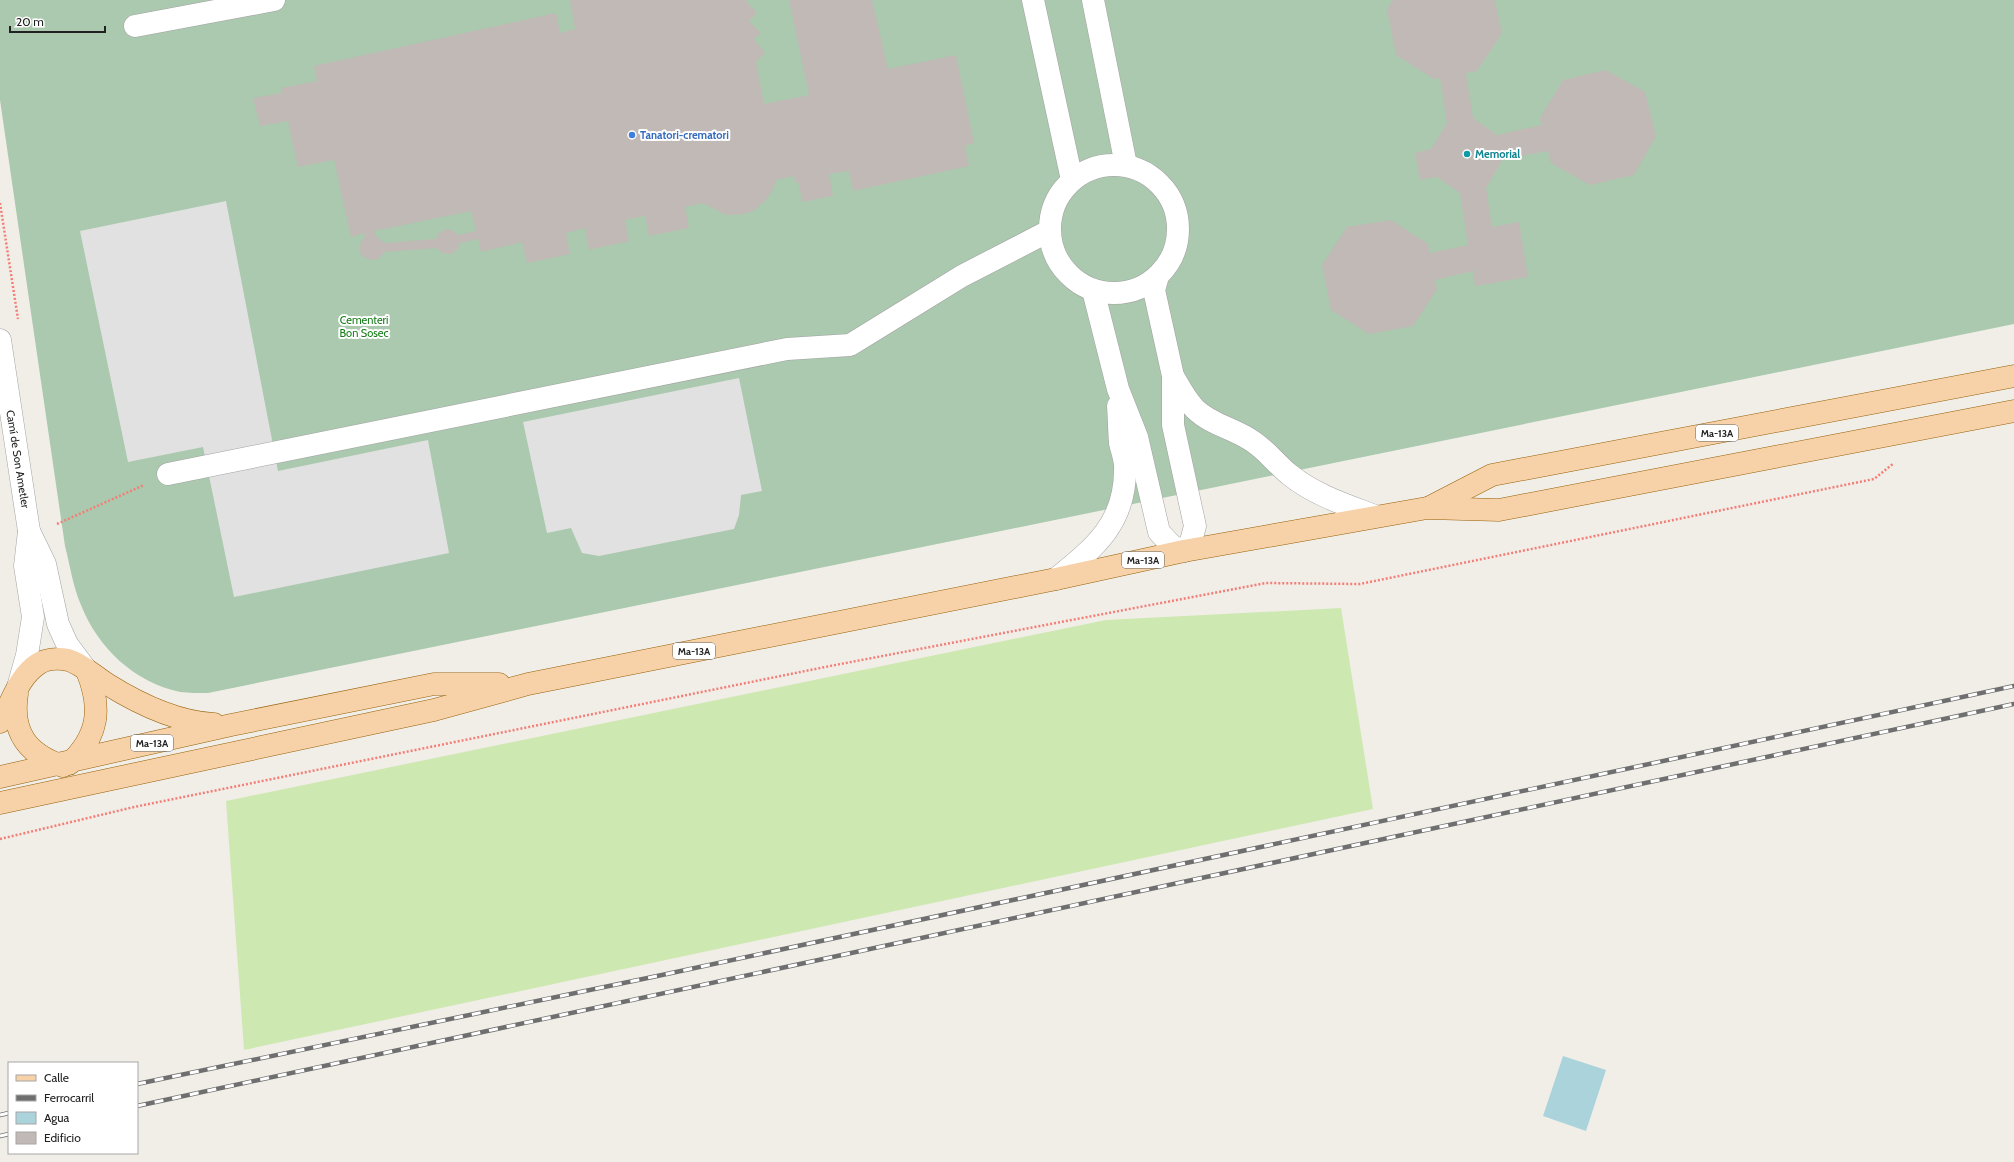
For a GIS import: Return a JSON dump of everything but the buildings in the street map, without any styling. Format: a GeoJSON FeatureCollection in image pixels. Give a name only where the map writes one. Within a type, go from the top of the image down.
{"type":"FeatureCollection","features":[{"type":"Feature","properties":{"kind":"main road","name":"Ma-13A"},"geometry":{"type":"LineString","coordinates":[[1427,508],[1492,475],[2014,376]]}},
{"type":"Feature","properties":{"kind":"main road","name":"Ma-13A"},"geometry":{"type":"LineString","coordinates":[[8,801],[434,710],[528,684],[1056,579],[1184,551],[1427,508],[1499,510],[2014,411]]}},
{"type":"Feature","properties":{"kind":"main road"},"geometry":{"type":"LineString","coordinates":[[0,722],[18,687],[31,669],[39,663],[48,660],[68,660],[128,696],[166,714],[203,723],[231,725],[434,684],[528,684]]}},
{"type":"Feature","properties":{"kind":"main road"},"geometry":{"type":"LineString","coordinates":[[8,801],[46,782],[86,743],[95,723],[97,711],[96,699],[87,671]]}},
{"type":"Feature","properties":{"kind":"main road"},"geometry":{"type":"LineString","coordinates":[[18,687],[15,705],[17,729],[30,747],[40,755],[65,764],[94,771],[134,773]]}},
{"type":"Feature","properties":{"kind":"main road","name":"Ma-13A"},"geometry":{"type":"LineString","coordinates":[[0,777],[65,764],[231,725]]}},
{"type":"Feature","properties":{"kind":"street"},"geometry":{"type":"LineString","coordinates":[[135,26],[274,0]]}},
{"type":"Feature","properties":{"kind":"street"},"geometry":{"type":"LineString","coordinates":[[1033,0],[1072,180]]}},
{"type":"Feature","properties":{"kind":"street"},"geometry":{"type":"LineString","coordinates":[[1093,0],[1126,165]]}},
{"type":"Feature","properties":{"kind":"street"},"geometry":{"type":"LineString","coordinates":[[1106,165],[1126,165],[1145,172],[1161,185],[1172,201],[1178,221],[1177,241],[1170,260],[1158,276],[1144,286],[1127,291],[1110,293],[1093,290],[1076,281],[1062,267],[1053,250],[1049,231],[1052,212],[1057,200],[1072,180],[1088,170],[1106,165]]}},
{"type":"Feature","properties":{"kind":"street"},"geometry":{"type":"LineString","coordinates":[[168,474],[787,349],[850,345],[962,276],[1049,231]]}},
{"type":"Feature","properties":{"kind":"street"},"geometry":{"type":"LineString","coordinates":[[1093,290],[1118,389],[1137,437],[1159,532],[1172,546],[1184,551],[1190,545],[1195,526],[1173,425],[1173,376],[1154,290],[1158,276]]}},
{"type":"Feature","properties":{"kind":"street","name":"Camí de Son Ametler"},"geometry":{"type":"LineString","coordinates":[[0,340],[40,529]]}},
{"type":"Feature","properties":{"kind":"street"},"geometry":{"type":"LineString","coordinates":[[1173,376],[1185,397],[1196,410],[1208,418],[1249,438],[1290,475],[1320,494],[1375,516]]}},
{"type":"Feature","properties":{"kind":"street"},"geometry":{"type":"LineString","coordinates":[[1056,579],[1090,551],[1104,536],[1120,503],[1126,468],[1120,442],[1118,389]]}},
{"type":"Feature","properties":{"kind":"street"},"geometry":{"type":"LineString","coordinates":[[40,529],[45,564],[58,624],[67,644],[87,671]]}},
{"type":"Feature","properties":{"kind":"street"},"geometry":{"type":"LineString","coordinates":[[18,687],[27,655],[33,617],[25,566],[40,529]]}},
{"type":"Feature","properties":{"kind":"path"},"geometry":{"type":"LineString","coordinates":[[0,839],[134,807],[830,666],[1266,583],[1360,584],[1874,479],[1899,459]]}},
{"type":"Feature","properties":{"kind":"path"},"geometry":{"type":"LineString","coordinates":[[40,529],[168,474]]}},
{"type":"Feature","properties":{"kind":"green space","name":"Cementeri Bon Sosec"},"geometry":{"type":"Polygon","coordinates":[[[0,0],[2014,0],[2014,324],[208,693],[180,692],[163,687],[148,680],[120,661],[108,649],[88,621],[78,598],[74,583],[65,546],[0,100],[0,0]]]}},
{"type":"Feature","properties":{"kind":"green space"},"geometry":{"type":"Polygon","coordinates":[[[1341,608],[1373,809],[244,1050],[226,801],[1106,620],[1341,608]]]}},
{"type":"Feature","properties":{"kind":"shaded area"},"geometry":{"type":"Polygon","coordinates":[[[226,201],[278,471],[428,440],[449,553],[234,597],[203,447],[128,462],[80,231],[226,201]]]}},
{"type":"Feature","properties":{"kind":"shaded area"},"geometry":{"type":"Polygon","coordinates":[[[739,378],[762,491],[741,495],[739,515],[734,529],[599,556],[582,553],[571,528],[547,533],[523,422],[739,378]]]}},
{"type":"Feature","properties":{"kind":"water"},"geometry":{"type":"Polygon","coordinates":[[[1563,1056],[1606,1070],[1586,1131],[1543,1116],[1563,1056]]]}},
{"type":"Feature","properties":{"kind":"railway"},"geometry":{"type":"LineString","coordinates":[[138,1084],[662,975],[2014,686]]}},
{"type":"Feature","properties":{"kind":"railway"},"geometry":{"type":"LineString","coordinates":[[138,1106],[2014,704]]}},
{"type":"Feature","properties":{"kind":"railway"},"geometry":{"type":"LineString","coordinates":[[0,1115],[8,1113]]}},
{"type":"Feature","properties":{"kind":"railway"},"geometry":{"type":"LineString","coordinates":[[0,1136],[8,1134]]}},
{"type":"Feature","properties":{"kind":"place","name":"Tanatori-crematori"},"geometry":{"type":"Point","coordinates":[632,135]}},
{"type":"Feature","properties":{"kind":"place","name":"Memorial"},"geometry":{"type":"Point","coordinates":[1467,154]}}]}
